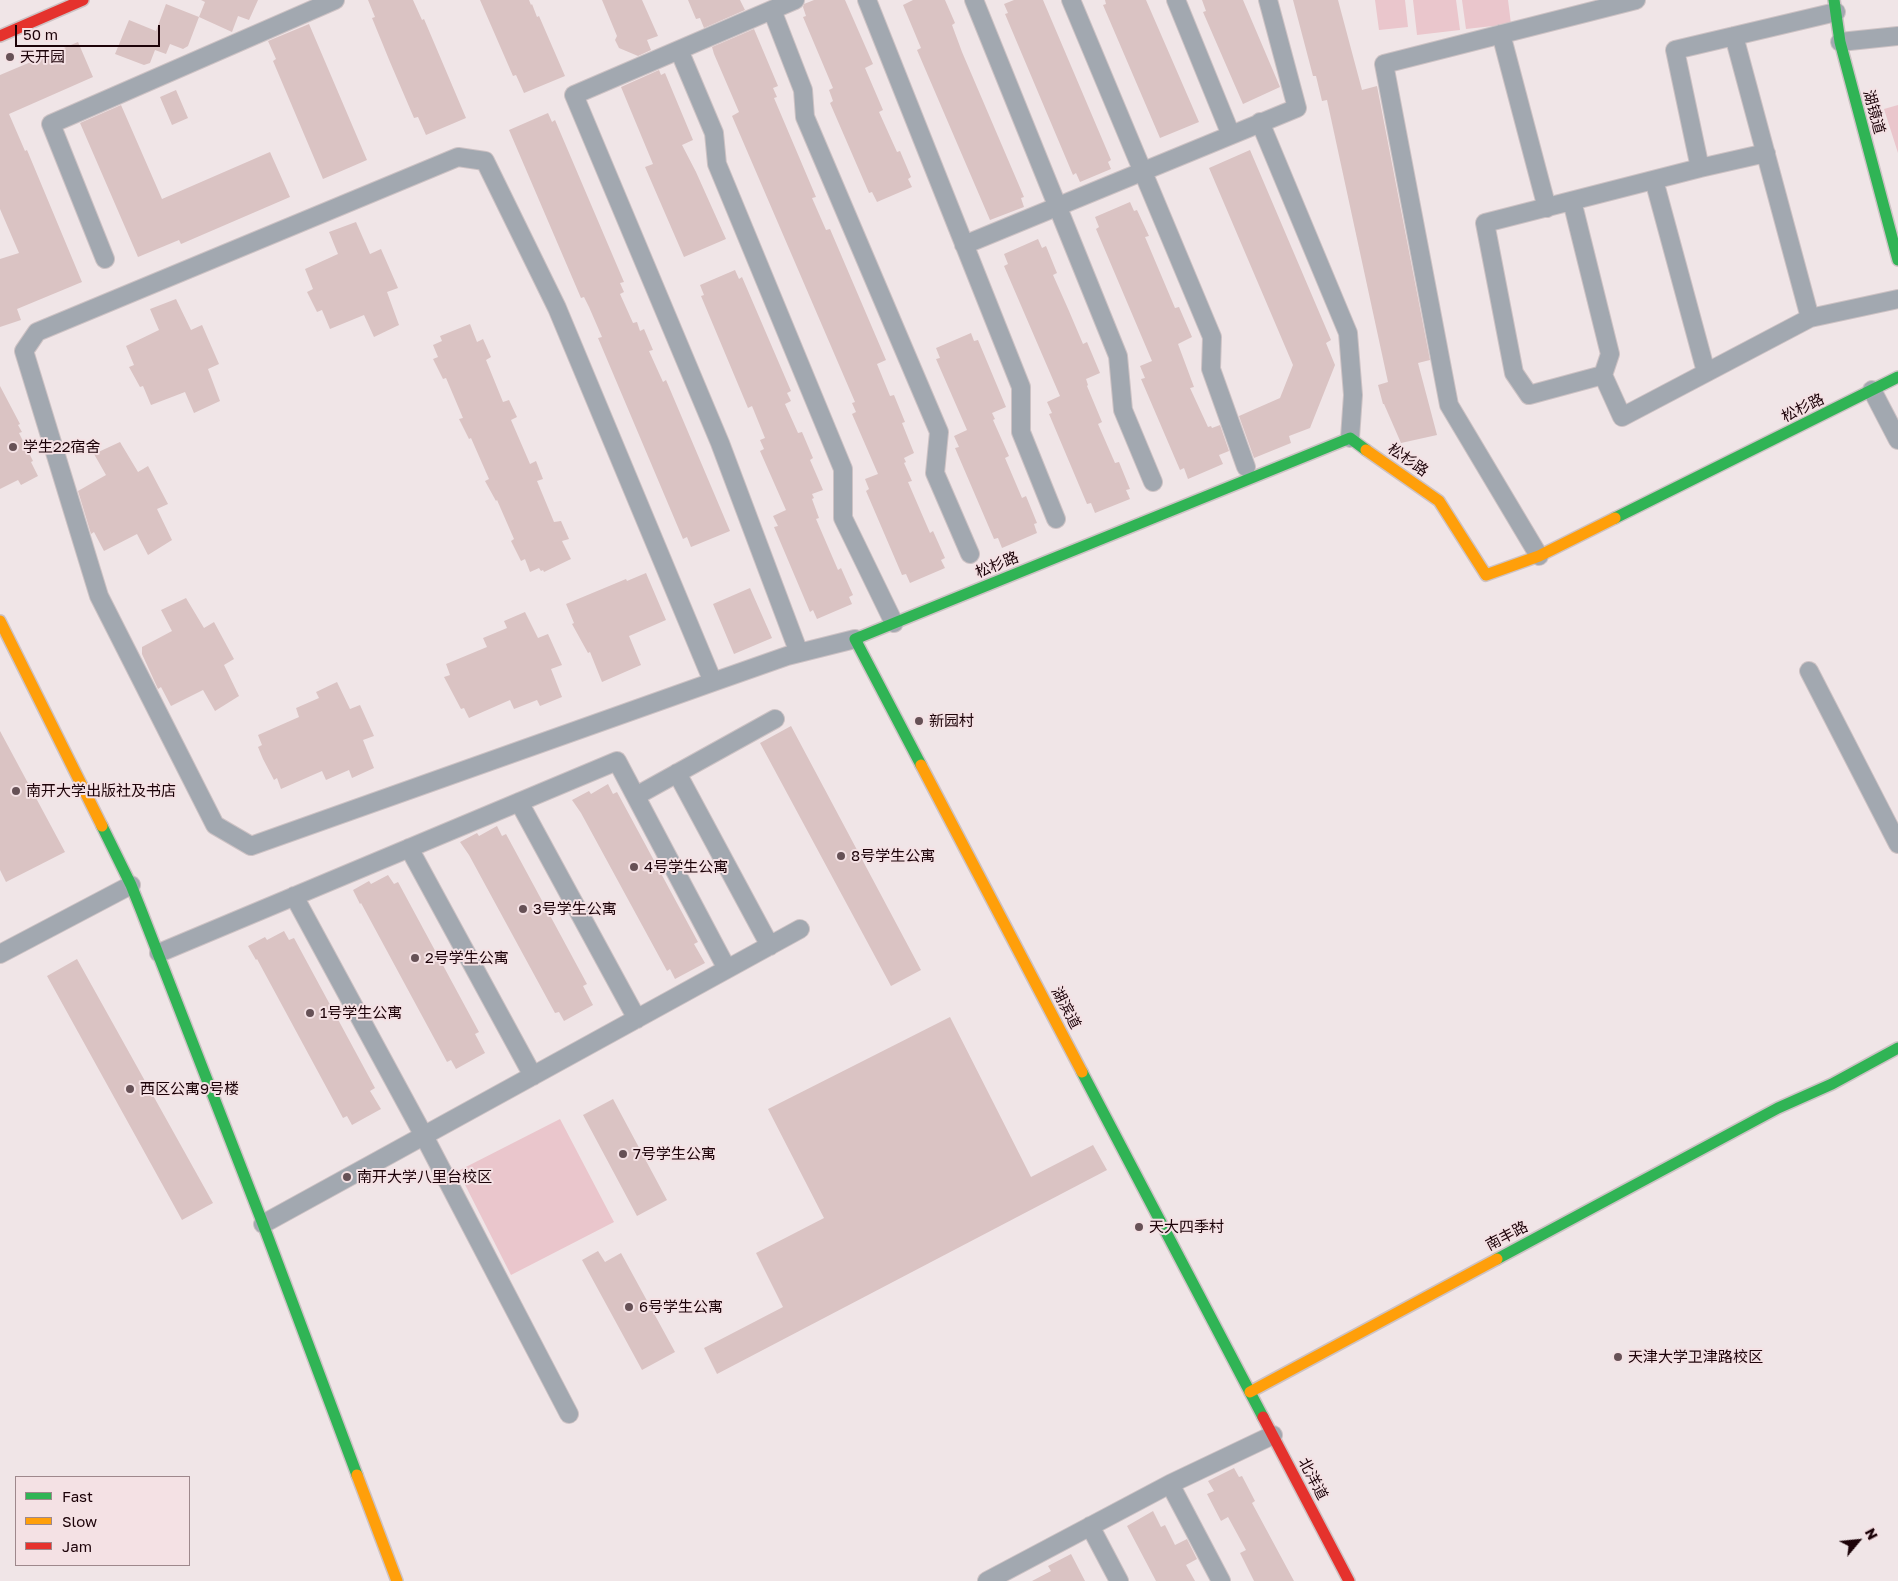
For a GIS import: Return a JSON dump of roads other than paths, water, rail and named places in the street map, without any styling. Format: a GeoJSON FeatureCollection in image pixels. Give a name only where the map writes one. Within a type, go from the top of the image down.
{"type":"FeatureCollection","features":[{"type":"Feature","properties":{"kind":"street"},"geometry":{"type":"LineString","coordinates":[[0,36],[84,0]]}},
{"type":"Feature","properties":{"kind":"street"},"geometry":{"type":"LineString","coordinates":[[105,259],[51,124],[335,0]]}},
{"type":"Feature","properties":{"kind":"street"},"geometry":{"type":"LineString","coordinates":[[795,0],[574,95],[720,443],[799,653]]}},
{"type":"Feature","properties":{"kind":"street"},"geometry":{"type":"LineString","coordinates":[[867,0],[1021,387],[1021,432],[1056,519]]}},
{"type":"Feature","properties":{"kind":"street"},"geometry":{"type":"LineString","coordinates":[[974,0],[1118,356],[1123,410],[1153,482]]}},
{"type":"Feature","properties":{"kind":"street"},"geometry":{"type":"LineString","coordinates":[[1071,0],[1212,337],[1211,369],[1246,467]]}},
{"type":"Feature","properties":{"kind":"street"},"geometry":{"type":"LineString","coordinates":[[1176,0],[1231,135]]}},
{"type":"Feature","properties":{"kind":"street"},"geometry":{"type":"LineString","coordinates":[[964,245],[1297,108],[1268,0]]}},
{"type":"Feature","properties":{"kind":"street"},"geometry":{"type":"LineString","coordinates":[[1538,556],[1449,405],[1384,64],[1636,0]]}},
{"type":"Feature","properties":{"kind":"street"},"geometry":{"type":"LineString","coordinates":[[1700,168],[1675,50],[1734,36],[1835,6]]}},
{"type":"Feature","properties":{"kind":"street","name":"湖镜道"},"geometry":{"type":"LineString","coordinates":[[1835,6],[1840,42],[1898,260]]}},
{"type":"Feature","properties":{"kind":"street"},"geometry":{"type":"LineString","coordinates":[[772,10],[803,90],[805,117],[939,432],[935,473],[970,554]]}},
{"type":"Feature","properties":{"kind":"street"},"geometry":{"type":"LineString","coordinates":[[1501,34],[1546,208]]}},
{"type":"Feature","properties":{"kind":"street"},"geometry":{"type":"LineString","coordinates":[[1734,36],[1810,318]]}},
{"type":"Feature","properties":{"kind":"street"},"geometry":{"type":"LineString","coordinates":[[1840,42],[1898,36]]}},
{"type":"Feature","properties":{"kind":"street"},"geometry":{"type":"LineString","coordinates":[[679,50],[714,133],[717,164],[843,469],[843,518],[894,623]]}},
{"type":"Feature","properties":{"kind":"street"},"geometry":{"type":"LineString","coordinates":[[1260,122],[1348,332],[1353,395],[1350,438]]}},
{"type":"Feature","properties":{"kind":"street"},"geometry":{"type":"LineString","coordinates":[[1603,375],[1529,395],[1514,373],[1485,223],[1766,153]]}},
{"type":"Feature","properties":{"kind":"street"},"geometry":{"type":"LineString","coordinates":[[713,682],[557,308],[485,161],[458,157],[412,176],[37,332],[24,352],[99,596],[215,825],[251,846],[713,682],[799,653],[855,638]]}},
{"type":"Feature","properties":{"kind":"street"},"geometry":{"type":"LineString","coordinates":[[1654,180],[1706,372]]}},
{"type":"Feature","properties":{"kind":"street"},"geometry":{"type":"LineString","coordinates":[[1572,201],[1610,354],[1603,375],[1622,417],[1810,318],[1898,299]]}},
{"type":"Feature","properties":{"kind":"street","name":"松杉路"},"geometry":{"type":"LineString","coordinates":[[855,638],[1350,438],[1439,501],[1486,575],[1538,556],[1898,377]]}},
{"type":"Feature","properties":{"kind":"street"},"geometry":{"type":"LineString","coordinates":[[1872,390],[1898,440]]}},
{"type":"Feature","properties":{"kind":"street"},"geometry":{"type":"LineString","coordinates":[[0,620],[131,885],[263,1224],[397,1581]]}},
{"type":"Feature","properties":{"kind":"street","name":"湖滨道"},"geometry":{"type":"LineString","coordinates":[[855,638],[1250,1392]]}},
{"type":"Feature","properties":{"kind":"street"},"geometry":{"type":"LineString","coordinates":[[1810,670],[1898,844]]}},
{"type":"Feature","properties":{"kind":"street"},"geometry":{"type":"LineString","coordinates":[[636,796],[775,720]]}},
{"type":"Feature","properties":{"kind":"street"},"geometry":{"type":"LineString","coordinates":[[159,953],[617,761],[727,969]]}},
{"type":"Feature","properties":{"kind":"street"},"geometry":{"type":"LineString","coordinates":[[677,774],[770,946]]}},
{"type":"Feature","properties":{"kind":"street"},"geometry":{"type":"LineString","coordinates":[[519,802],[637,1019]]}},
{"type":"Feature","properties":{"kind":"street"},"geometry":{"type":"LineString","coordinates":[[408,848],[533,1076]]}},
{"type":"Feature","properties":{"kind":"street"},"geometry":{"type":"LineString","coordinates":[[0,954],[131,885]]}},
{"type":"Feature","properties":{"kind":"street"},"geometry":{"type":"LineString","coordinates":[[294,896],[424,1136],[569,1414]]}},
{"type":"Feature","properties":{"kind":"street"},"geometry":{"type":"LineString","coordinates":[[263,1224],[800,929]]}},
{"type":"Feature","properties":{"kind":"street","name":"南丰路"},"geometry":{"type":"LineString","coordinates":[[1778,1108],[1818,1080],[1898,1036]]}},
{"type":"Feature","properties":{"kind":"street","name":"南丰路"},"geometry":{"type":"LineString","coordinates":[[1250,1392],[1778,1108],[1832,1084],[1898,1048]]}},
{"type":"Feature","properties":{"kind":"street","name":"北洋道"},"geometry":{"type":"LineString","coordinates":[[1250,1392],[1349,1581]]}},
{"type":"Feature","properties":{"kind":"street"},"geometry":{"type":"LineString","coordinates":[[987,1581],[1170,1484],[1273,1435]]}},
{"type":"Feature","properties":{"kind":"street"},"geometry":{"type":"LineString","coordinates":[[1170,1484],[1221,1581]]}},
{"type":"Feature","properties":{"kind":"street"},"geometry":{"type":"LineString","coordinates":[[1090,1526],[1119,1581]]}},
{"type":"Feature","properties":{"kind":"place","name":"天开园"},"geometry":{"type":"Point","coordinates":[10,57]}},
{"type":"Feature","properties":{"kind":"place","name":"学生22宿舍"},"geometry":{"type":"Point","coordinates":[13,447]}},
{"type":"Feature","properties":{"kind":"place","name":"新园村"},"geometry":{"type":"Point","coordinates":[919,721]}},
{"type":"Feature","properties":{"kind":"place","name":"南开大学出版社及书店"},"geometry":{"type":"Point","coordinates":[16,791]}},
{"type":"Feature","properties":{"kind":"place","name":"8号学生公寓"},"geometry":{"type":"Point","coordinates":[841,856]}},
{"type":"Feature","properties":{"kind":"place","name":"4号学生公寓"},"geometry":{"type":"Point","coordinates":[634,867]}},
{"type":"Feature","properties":{"kind":"place","name":"3号学生公寓"},"geometry":{"type":"Point","coordinates":[523,909]}},
{"type":"Feature","properties":{"kind":"place","name":"2号学生公寓"},"geometry":{"type":"Point","coordinates":[415,958]}},
{"type":"Feature","properties":{"kind":"place","name":"1号学生公寓"},"geometry":{"type":"Point","coordinates":[310,1013]}},
{"type":"Feature","properties":{"kind":"place","name":"西区公寓9号楼"},"geometry":{"type":"Point","coordinates":[130,1089]}},
{"type":"Feature","properties":{"kind":"place","name":"7号学生公寓"},"geometry":{"type":"Point","coordinates":[623,1154]}},
{"type":"Feature","properties":{"kind":"place","name":"南开大学八里台校区"},"geometry":{"type":"Point","coordinates":[347,1177]}},
{"type":"Feature","properties":{"kind":"place","name":"天大四季村"},"geometry":{"type":"Point","coordinates":[1139,1227]}},
{"type":"Feature","properties":{"kind":"place","name":"6号学生公寓"},"geometry":{"type":"Point","coordinates":[629,1307]}},
{"type":"Feature","properties":{"kind":"place","name":"天津大学卫津路校区"},"geometry":{"type":"Point","coordinates":[1618,1357]}}]}
